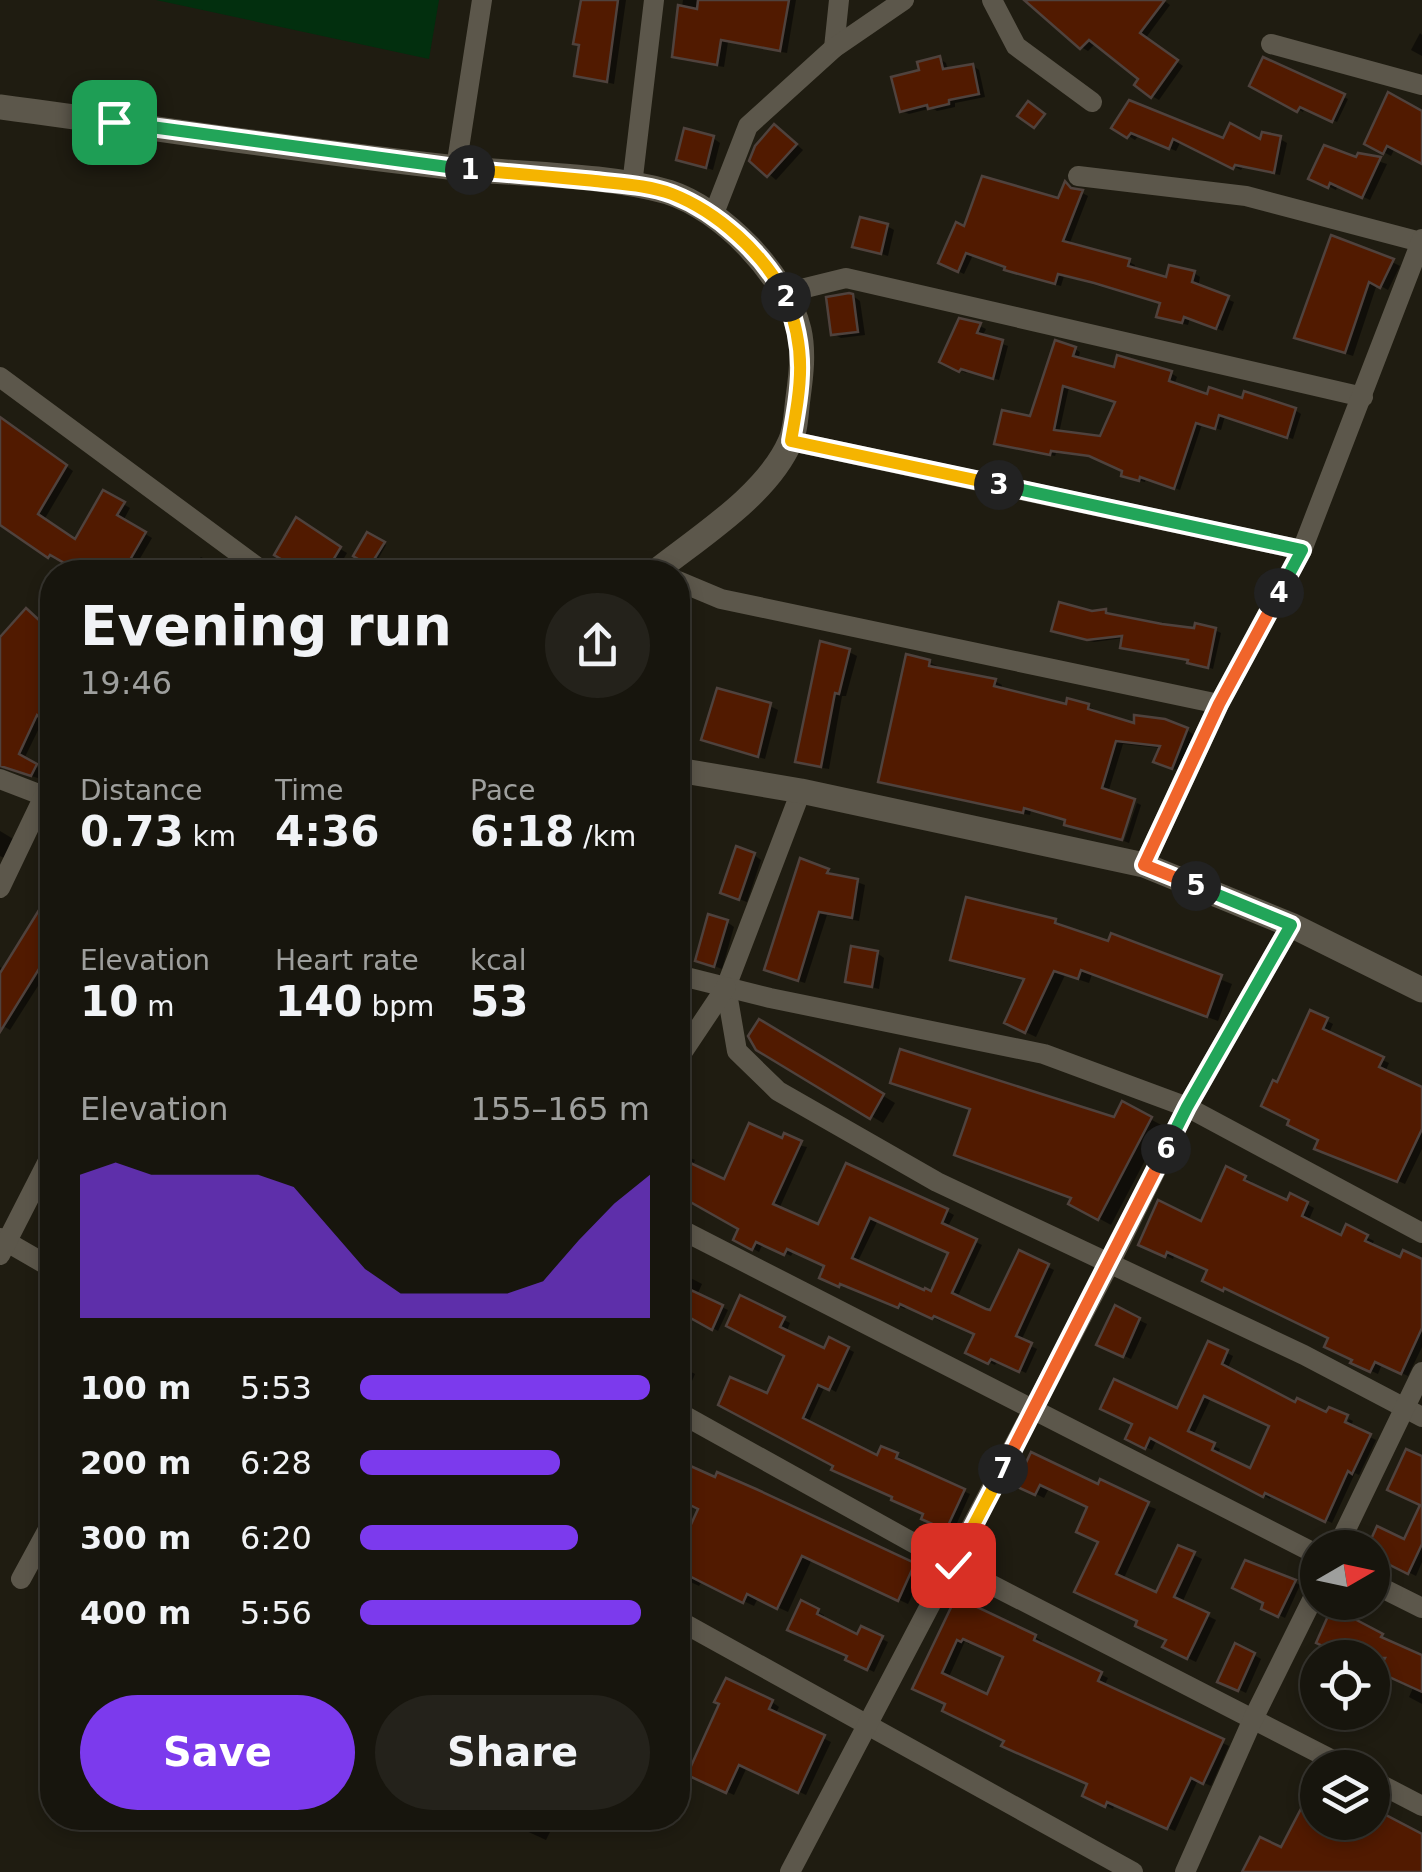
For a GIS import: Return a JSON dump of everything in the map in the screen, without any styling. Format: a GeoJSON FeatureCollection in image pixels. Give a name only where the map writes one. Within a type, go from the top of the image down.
{"type":"FeatureCollection","features":[{"type":"Feature","properties":{"kind":"street"},"geometry":{"type":"LineString","coordinates":[[456,168],[482,0]]}},
{"type":"Feature","properties":{"kind":"street"},"geometry":{"type":"LineString","coordinates":[[632,185],[654,0]]}},
{"type":"Feature","properties":{"kind":"street"},"geometry":{"type":"LineString","coordinates":[[834,48],[839,0]]}},
{"type":"Feature","properties":{"kind":"street"},"geometry":{"type":"LineString","coordinates":[[713,216],[748,126],[834,48],[904,0]]}},
{"type":"Feature","properties":{"kind":"street"},"geometry":{"type":"LineString","coordinates":[[992,0],[1016,46],[1092,102]]}},
{"type":"Feature","properties":{"kind":"street"},"geometry":{"type":"LineString","coordinates":[[1270,44],[1422,84]]}},
{"type":"Feature","properties":{"kind":"street"},"geometry":{"type":"LineString","coordinates":[[0,107],[456,168],[632,185],[671,193],[713,216],[769,268],[784,293],[799,330],[802,370],[791,441],[756,491],[670,560]]}},
{"type":"Feature","properties":{"kind":"street"},"geometry":{"type":"LineString","coordinates":[[1078,176],[1246,196],[1421,240],[1302,550],[1219,704],[1144,865]]}},
{"type":"Feature","properties":{"kind":"street"},"geometry":{"type":"LineString","coordinates":[[784,293],[846,278],[1363,397]]}},
{"type":"Feature","properties":{"kind":"street"},"geometry":{"type":"LineString","coordinates":[[0,376],[248,560]]}},
{"type":"Feature","properties":{"kind":"street"},"geometry":{"type":"LineString","coordinates":[[791,441],[1302,550]]}},
{"type":"Feature","properties":{"kind":"street"},"geometry":{"type":"LineString","coordinates":[[690,586],[720,599],[1219,704]]}},
{"type":"Feature","properties":{"kind":"street"},"geometry":{"type":"LineString","coordinates":[[690,772],[801,791],[1144,865],[1291,925],[1422,990]]}},
{"type":"Feature","properties":{"kind":"street"},"geometry":{"type":"LineString","coordinates":[[0,779],[40,786]]}},
{"type":"Feature","properties":{"kind":"street"},"geometry":{"type":"LineString","coordinates":[[690,1041],[726,987],[801,791]]}},
{"type":"Feature","properties":{"kind":"street"},"geometry":{"type":"LineString","coordinates":[[0,888],[40,804]]}},
{"type":"Feature","properties":{"kind":"street"},"geometry":{"type":"LineString","coordinates":[[790,1872],[1110,1263],[1187,1107],[1291,925]]}},
{"type":"Feature","properties":{"kind":"street"},"geometry":{"type":"LineString","coordinates":[[690,978],[1044,1054],[1187,1107],[1422,1232]]}},
{"type":"Feature","properties":{"kind":"street"},"geometry":{"type":"LineString","coordinates":[[726,987],[737,1051],[778,1091],[936,1182],[1304,1355],[1412,1412]]}},
{"type":"Feature","properties":{"kind":"street"},"geometry":{"type":"LineString","coordinates":[[40,1175],[2,1245],[40,1262]]}},
{"type":"Feature","properties":{"kind":"street"},"geometry":{"type":"LineString","coordinates":[[690,1234],[1300,1547]]}},
{"type":"Feature","properties":{"kind":"street"},"geometry":{"type":"LineString","coordinates":[[1347,1530],[1412,1412],[1422,1372]]}},
{"type":"Feature","properties":{"kind":"street"},"geometry":{"type":"LineString","coordinates":[[690,1419],[953,1565],[1313,1750]]}},
{"type":"Feature","properties":{"kind":"street"},"geometry":{"type":"LineString","coordinates":[[21,1580],[40,1544]]}},
{"type":"Feature","properties":{"kind":"street"},"geometry":{"type":"LineString","coordinates":[[1390,1592],[1422,1608]]}},
{"type":"Feature","properties":{"kind":"street"},"geometry":{"type":"LineString","coordinates":[[1185,1872],[1302,1620]]}},
{"type":"Feature","properties":{"kind":"street"},"geometry":{"type":"LineString","coordinates":[[690,1627],[1133,1872]]}},
{"type":"Feature","properties":{"kind":"street"},"geometry":{"type":"LineString","coordinates":[[1390,1789],[1422,1806]]}},
{"type":"Feature","properties":{"kind":"green space"},"geometry":{"type":"Polygon","coordinates":[[[156,0],[439,0],[429,59],[156,0]]]}},
{"type":"Feature","properties":{"kind":"building"},"geometry":{"type":"Polygon","coordinates":[[[581,0],[618,0],[607,82],[574,76],[579,45],[573,44],[581,0]]]}},
{"type":"Feature","properties":{"kind":"building"},"geometry":{"type":"Polygon","coordinates":[[[698,0],[789,0],[780,51],[721,40],[717,65],[672,57],[678,5],[697,9],[698,0]]]}},
{"type":"Feature","properties":{"kind":"building"},"geometry":{"type":"Polygon","coordinates":[[[1024,0],[1165,0],[1140,33],[1178,60],[1151,98],[1134,85],[1138,79],[1089,40],[1080,49],[1024,0]]]}},
{"type":"Feature","properties":{"kind":"building"},"geometry":{"type":"Polygon","coordinates":[[[940,56],[943,69],[973,64],[979,94],[928,109],[927,105],[900,112],[891,77],[919,70],[917,62],[940,56]]]}},
{"type":"Feature","properties":{"kind":"building"},"geometry":{"type":"Polygon","coordinates":[[[1263,57],[1345,94],[1332,122],[1300,107],[1297,112],[1249,86],[1263,57]]]}},
{"type":"Feature","properties":{"kind":"building"},"geometry":{"type":"Polygon","coordinates":[[[1388,92],[1422,111],[1422,164],[1387,146],[1383,154],[1364,144],[1388,92]]]}},
{"type":"Feature","properties":{"kind":"building"},"geometry":{"type":"Polygon","coordinates":[[[1129,100],[1223,138],[1230,123],[1260,139],[1262,132],[1281,136],[1274,173],[1235,165],[1233,169],[1173,139],[1169,149],[1131,133],[1127,138],[1111,128],[1129,100]]]}},
{"type":"Feature","properties":{"kind":"building"},"geometry":{"type":"Polygon","coordinates":[[[1028,101],[1045,114],[1034,128],[1017,116],[1028,101]]]}},
{"type":"Feature","properties":{"kind":"building"},"geometry":{"type":"Polygon","coordinates":[[[774,124],[797,144],[767,177],[749,161],[755,146],[774,124]]]}},
{"type":"Feature","properties":{"kind":"building"},"geometry":{"type":"Polygon","coordinates":[[[684,128],[714,136],[706,168],[676,160],[684,128]]]}},
{"type":"Feature","properties":{"kind":"building"},"geometry":{"type":"Polygon","coordinates":[[[1324,145],[1356,157],[1358,153],[1381,157],[1362,198],[1330,183],[1328,188],[1308,179],[1324,145]]]}},
{"type":"Feature","properties":{"kind":"building"},"geometry":{"type":"Polygon","coordinates":[[[982,176],[1058,198],[1065,181],[1071,188],[1083,190],[1063,241],[1130,259],[1128,266],[1166,277],[1169,265],[1195,271],[1192,282],[1229,296],[1216,329],[1184,317],[1182,323],[1156,317],[1160,303],[1058,274],[1055,284],[1004,270],[1005,267],[966,253],[958,272],[938,263],[956,222],[964,226],[982,176]]]}},
{"type":"Feature","properties":{"kind":"building"},"geometry":{"type":"Polygon","coordinates":[[[860,217],[888,224],[881,254],[852,247],[860,217]]]}},
{"type":"Feature","properties":{"kind":"building"},"geometry":{"type":"Polygon","coordinates":[[[1331,235],[1394,259],[1380,288],[1369,282],[1345,353],[1294,338],[1331,235]]]}},
{"type":"Feature","properties":{"kind":"building"},"geometry":{"type":"Polygon","coordinates":[[[853,294],[858,332],[831,335],[826,297],[853,294]]]}},
{"type":"Feature","properties":{"kind":"building"},"geometry":{"type":"Polygon","coordinates":[[[959,318],[981,323],[977,333],[1003,340],[993,379],[961,369],[959,372],[939,362],[959,318]]]}},
{"type":"Feature","properties":{"kind":"building"},"geometry":{"type":"Polygon","coordinates":[[[1055,340],[1076,347],[1073,356],[1114,367],[1117,355],[1172,371],[1169,381],[1207,394],[1209,387],[1242,398],[1244,391],[1296,408],[1287,438],[1219,415],[1215,429],[1196,423],[1174,489],[1140,477],[1139,481],[1121,476],[1122,471],[1089,456],[1051,451],[1050,455],[994,444],[1002,410],[1030,416],[1055,340]],[[1063,386],[1054,430],[1100,436],[1115,402],[1063,386]]]}},
{"type":"Feature","properties":{"kind":"building"},"geometry":{"type":"Polygon","coordinates":[[[0,417],[67,465],[38,514],[75,539],[103,490],[125,502],[117,515],[146,532],[130,560],[59,560],[50,555],[48,558],[0,525],[0,417]]]}},
{"type":"Feature","properties":{"kind":"building"},"geometry":{"type":"Polygon","coordinates":[[[296,517],[341,547],[333,560],[283,560],[274,555],[296,517]]]}},
{"type":"Feature","properties":{"kind":"building"},"geometry":{"type":"Polygon","coordinates":[[[367,532],[385,542],[374,560],[353,556],[367,532]]]}},
{"type":"Feature","properties":{"kind":"building"},"geometry":{"type":"Polygon","coordinates":[[[1059,602],[1162,624],[1194,628],[1195,623],[1216,628],[1208,668],[1187,663],[1188,660],[1120,648],[1122,636],[1087,640],[1051,631],[1059,602]]]}},
{"type":"Feature","properties":{"kind":"building"},"geometry":{"type":"Polygon","coordinates":[[[26,608],[40,621],[40,718],[37,715],[19,754],[37,764],[31,776],[0,766],[0,637],[26,608]]]}},
{"type":"Feature","properties":{"kind":"building"},"geometry":{"type":"Polygon","coordinates":[[[820,641],[850,649],[839,694],[835,693],[821,767],[795,762],[820,641]]]}},
{"type":"Feature","properties":{"kind":"building"},"geometry":{"type":"Polygon","coordinates":[[[906,654],[930,660],[929,666],[996,679],[994,686],[1066,704],[1067,698],[1089,704],[1088,709],[1134,723],[1134,715],[1165,719],[1188,728],[1172,769],[1153,762],[1160,746],[1116,741],[1102,788],[1135,799],[1122,840],[1064,825],[1065,820],[1024,808],[1023,813],[878,782],[906,654]]]}},
{"type":"Feature","properties":{"kind":"building"},"geometry":{"type":"Polygon","coordinates":[[[717,688],[771,703],[758,757],[701,740],[717,688]]]}},
{"type":"Feature","properties":{"kind":"building"},"geometry":{"type":"Polygon","coordinates":[[[736,846],[755,853],[739,900],[720,893],[736,846]]]}},
{"type":"Feature","properties":{"kind":"building"},"geometry":{"type":"Polygon","coordinates":[[[800,858],[829,869],[827,873],[858,879],[852,918],[819,912],[798,981],[764,970],[800,858]]]}},
{"type":"Feature","properties":{"kind":"building"},"geometry":{"type":"Polygon","coordinates":[[[966,897],[1056,919],[1055,923],[1108,941],[1111,933],[1222,975],[1207,1017],[1081,970],[1078,979],[1054,971],[1025,1033],[1004,1023],[1024,979],[950,960],[966,897]]]}},
{"type":"Feature","properties":{"kind":"building"},"geometry":{"type":"Polygon","coordinates":[[[40,908],[40,967],[0,1032],[0,973],[40,908]]]}},
{"type":"Feature","properties":{"kind":"building"},"geometry":{"type":"Polygon","coordinates":[[[708,914],[728,920],[714,967],[695,961],[708,914]]]}},
{"type":"Feature","properties":{"kind":"building"},"geometry":{"type":"Polygon","coordinates":[[[851,946],[878,951],[872,987],[845,982],[851,946]]]}},
{"type":"Feature","properties":{"kind":"building"},"geometry":{"type":"Polygon","coordinates":[[[1310,1010],[1328,1018],[1323,1029],[1384,1057],[1379,1067],[1422,1087],[1422,1129],[1397,1182],[1314,1149],[1318,1140],[1261,1106],[1273,1080],[1277,1082],[1310,1010]]]}},
{"type":"Feature","properties":{"kind":"building"},"geometry":{"type":"Polygon","coordinates":[[[759,1019],[884,1094],[870,1119],[756,1050],[748,1036],[759,1019]]]}},
{"type":"Feature","properties":{"kind":"building"},"geometry":{"type":"Polygon","coordinates":[[[900,1049],[1114,1117],[1122,1101],[1152,1117],[1098,1220],[1068,1204],[1071,1198],[954,1155],[970,1109],[890,1083],[900,1049]]]}},
{"type":"Feature","properties":{"kind":"building"},"geometry":{"type":"Polygon","coordinates":[[[749,1123],[782,1138],[784,1133],[802,1141],[773,1204],[818,1224],[846,1163],[948,1209],[942,1223],[977,1239],[952,1293],[986,1309],[990,1310],[1019,1250],[1049,1264],[1016,1336],[1032,1343],[1019,1372],[965,1353],[974,1334],[934,1316],[932,1319],[900,1304],[898,1308],[819,1278],[824,1266],[787,1249],[784,1255],[756,1242],[752,1250],[733,1240],[738,1229],[690,1202],[690,1163],[724,1179],[749,1123]],[[870,1218],[852,1258],[931,1291],[948,1253],[870,1218]]]}},
{"type":"Feature","properties":{"kind":"building"},"geometry":{"type":"Polygon","coordinates":[[[1226,1166],[1246,1176],[1244,1180],[1287,1200],[1290,1193],[1308,1202],[1302,1216],[1341,1235],[1346,1224],[1368,1235],[1365,1241],[1400,1257],[1403,1250],[1422,1259],[1422,1328],[1401,1374],[1375,1362],[1370,1372],[1350,1363],[1352,1360],[1324,1347],[1328,1338],[1202,1281],[1207,1270],[1167,1252],[1165,1257],[1138,1245],[1158,1200],[1201,1221],[1226,1166]]]}},
{"type":"Feature","properties":{"kind":"building"},"geometry":{"type":"Polygon","coordinates":[[[690,1290],[723,1305],[712,1330],[690,1318],[690,1290]]]}},
{"type":"Feature","properties":{"kind":"building"},"geometry":{"type":"Polygon","coordinates":[[[740,1295],[785,1317],[780,1327],[824,1348],[829,1337],[849,1347],[829,1390],[818,1385],[803,1418],[877,1455],[881,1446],[898,1453],[896,1458],[965,1489],[946,1530],[718,1405],[730,1377],[767,1393],[784,1356],[726,1326],[740,1295]]]}},
{"type":"Feature","properties":{"kind":"building"},"geometry":{"type":"Polygon","coordinates":[[[1115,1305],[1140,1318],[1123,1357],[1096,1345],[1115,1305]]]}},
{"type":"Feature","properties":{"kind":"building"},"geometry":{"type":"Polygon","coordinates":[[[1208,1341],[1228,1350],[1222,1364],[1295,1402],[1297,1398],[1326,1412],[1329,1407],[1348,1415],[1345,1422],[1371,1434],[1352,1474],[1348,1471],[1325,1522],[1265,1493],[1263,1497],[1150,1438],[1145,1449],[1125,1439],[1132,1424],[1100,1409],[1114,1379],[1177,1408],[1208,1341]],[[1204,1396],[1188,1431],[1215,1443],[1212,1450],[1250,1468],[1269,1426],[1204,1396]]]}},
{"type":"Feature","properties":{"kind":"building"},"geometry":{"type":"Polygon","coordinates":[[[1406,1449],[1422,1456],[1422,1544],[1408,1574],[1390,1565],[1390,1532],[1404,1539],[1420,1505],[1387,1490],[1406,1449]]]}},
{"type":"Feature","properties":{"kind":"building"},"geometry":{"type":"Polygon","coordinates":[[[1031,1452],[1098,1484],[1100,1479],[1149,1502],[1116,1574],[1156,1592],[1178,1545],[1195,1552],[1174,1597],[1209,1613],[1187,1659],[1162,1647],[1166,1640],[1135,1626],[1137,1621],[1074,1592],[1098,1542],[1076,1532],[1087,1507],[1040,1485],[1035,1495],[1015,1486],[1031,1452]]]}},
{"type":"Feature","properties":{"kind":"building"},"geometry":{"type":"Polygon","coordinates":[[[690,1466],[715,1477],[717,1472],[915,1563],[898,1601],[802,1556],[777,1609],[747,1594],[743,1603],[690,1579],[690,1527],[698,1509],[690,1505],[690,1466]]]}},
{"type":"Feature","properties":{"kind":"building"},"geometry":{"type":"Polygon","coordinates":[[[1245,1560],[1296,1580],[1278,1617],[1261,1609],[1263,1603],[1232,1588],[1245,1560]]]}},
{"type":"Feature","properties":{"kind":"building"},"geometry":{"type":"Polygon","coordinates":[[[956,1597],[1102,1672],[1098,1681],[1224,1739],[1203,1784],[1191,1778],[1167,1829],[1107,1802],[1105,1807],[1082,1796],[1087,1784],[1001,1746],[1004,1741],[942,1711],[945,1704],[912,1689],[956,1597]],[[963,1639],[957,1640],[942,1673],[987,1694],[1003,1657],[963,1639]]]}},
{"type":"Feature","properties":{"kind":"building"},"geometry":{"type":"Polygon","coordinates":[[[801,1600],[819,1609],[817,1614],[857,1634],[861,1626],[883,1636],[867,1670],[845,1660],[847,1656],[787,1630],[801,1600]]]}},
{"type":"Feature","properties":{"kind":"building"},"geometry":{"type":"Polygon","coordinates":[[[1326,1620],[1357,1620],[1388,1640],[1317,1640],[1326,1620]]]}},
{"type":"Feature","properties":{"kind":"building"},"geometry":{"type":"Polygon","coordinates":[[[1390,1641],[1422,1655],[1422,1692],[1390,1677],[1390,1641]]]}},
{"type":"Feature","properties":{"kind":"building"},"geometry":{"type":"Polygon","coordinates":[[[1235,1643],[1255,1653],[1238,1691],[1217,1682],[1235,1643]]]}},
{"type":"Feature","properties":{"kind":"building"},"geometry":{"type":"Polygon","coordinates":[[[726,1678],[773,1700],[769,1709],[825,1735],[798,1793],[739,1765],[726,1793],[690,1776],[719,1704],[714,1702],[726,1678]]]}},
{"type":"Feature","properties":{"kind":"building"},"geometry":{"type":"Polygon","coordinates":[[[1300,1811],[1300,1840],[1390,1840],[1390,1817],[1422,1834],[1422,1872],[1242,1872],[1260,1837],[1281,1847],[1300,1811]]]}},
{"type":"Feature","properties":{"kind":"route"},"geometry":{"type":"LineString","coordinates":[[114,122],[456,168],[632,185],[671,193],[713,216],[769,268],[784,293],[799,330],[802,370],[791,441],[1302,550],[1219,704],[1144,865],[1291,925],[1187,1107],[953,1565]]}}]}
